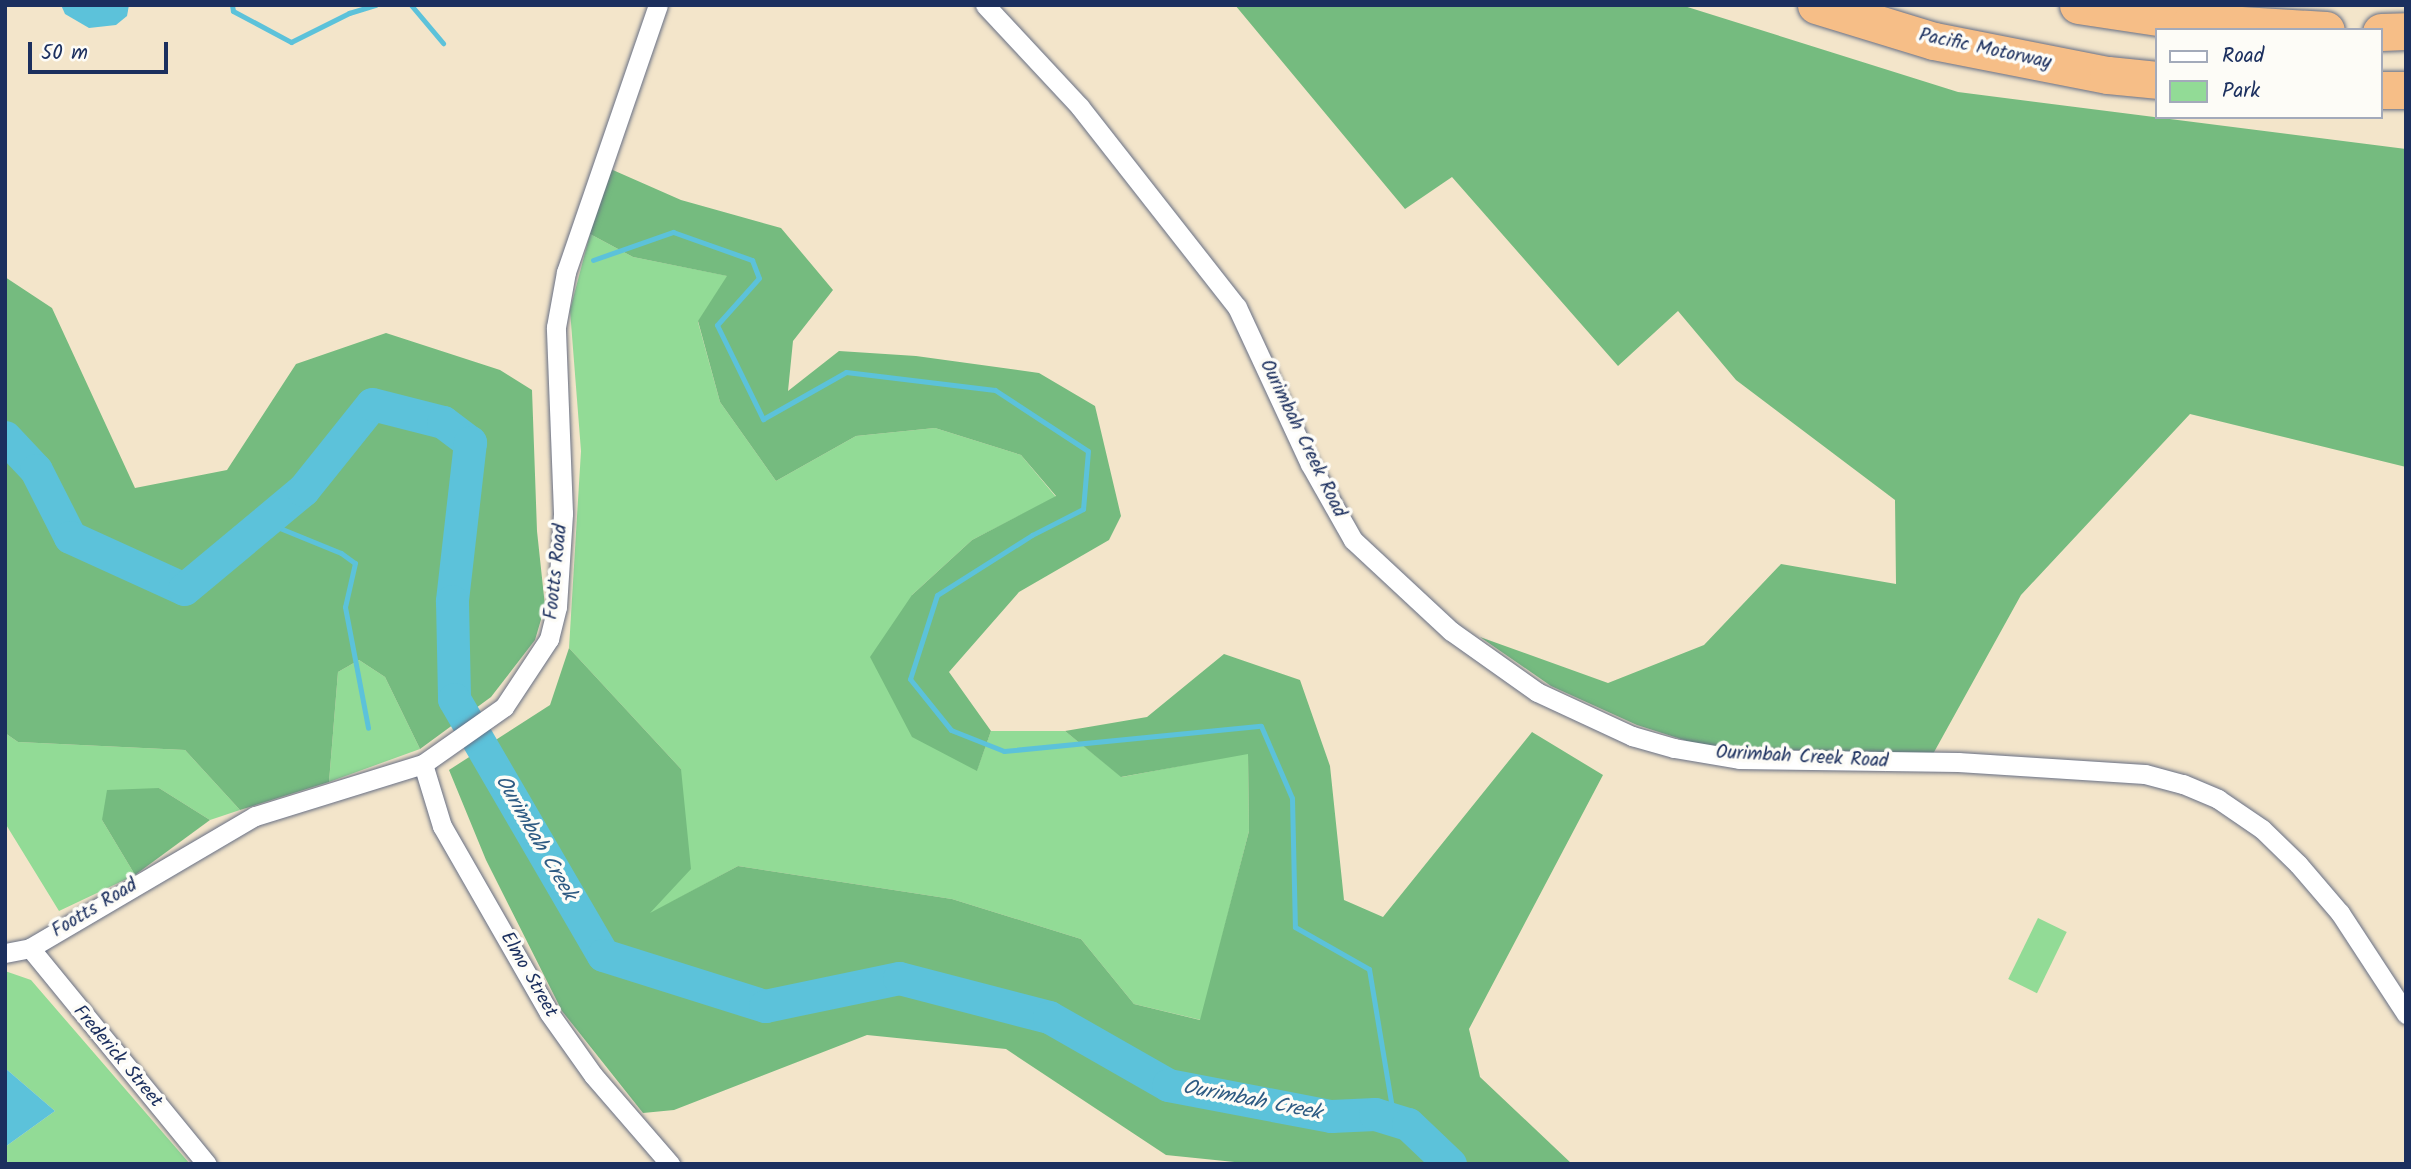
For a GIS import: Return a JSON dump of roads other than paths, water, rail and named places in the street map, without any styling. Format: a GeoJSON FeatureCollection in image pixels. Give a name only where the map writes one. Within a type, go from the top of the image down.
{"type":"FeatureCollection","features":[{"type":"Feature","properties":{"kind":"highway","name":"Pacific Motorway"},"geometry":{"type":"LineString","coordinates":[[1816,5],[1934,41],[2108,75],[2156,80]]}},
{"type":"Feature","properties":{"kind":"highway"},"geometry":{"type":"LineString","coordinates":[[2078,5],[2191,22],[2292,28]]}},
{"type":"Feature","properties":{"kind":"highway"},"geometry":{"type":"LineString","coordinates":[[2383,32],[2406,31]]}},
{"type":"Feature","properties":{"kind":"highway"},"geometry":{"type":"LineString","coordinates":[[2383,90],[2406,90]]}},
{"type":"Feature","properties":{"kind":"street","name":"Footts Road"},"geometry":{"type":"LineString","coordinates":[[5,953],[30,948],[255,816],[423,764],[504,707],[549,639],[556,607],[563,513],[556,327],[566,272],[658,5]]}},
{"type":"Feature","properties":{"kind":"street","name":"Ourimbah Creek Road"},"geometry":{"type":"LineString","coordinates":[[985,5],[1073,98],[1237,307],[1310,464],[1353,540],[1451,631],[1537,692],[1632,736],[1674,748],[1739,759],[1958,762],[2145,774],[2183,784],[2240,814],[2298,864],[2340,913],[2406,1014]]}},
{"type":"Feature","properties":{"kind":"street","name":"Elmo Street"},"geometry":{"type":"LineString","coordinates":[[423,764],[442,826],[549,1013],[593,1075],[670,1164]]}},
{"type":"Feature","properties":{"kind":"street","name":"Frederick Street"},"geometry":{"type":"LineString","coordinates":[[30,948],[208,1164]]}},
{"type":"Feature","properties":{"kind":"water"},"geometry":{"type":"Polygon","coordinates":[[[61,5],[129,5],[127,16],[116,25],[89,28],[65,14],[61,5]]]}},
{"type":"Feature","properties":{"kind":"water"},"geometry":{"type":"Polygon","coordinates":[[[5,1068],[55,1111],[5,1147],[5,1068]]]}},
{"type":"Feature","properties":{"kind":"waterway"},"geometry":{"type":"LineString","coordinates":[[232,5],[233,11],[291,42],[349,13],[376,5]]}},
{"type":"Feature","properties":{"kind":"waterway"},"geometry":{"type":"LineString","coordinates":[[411,5],[443,43]]}},
{"type":"Feature","properties":{"kind":"waterway"},"geometry":{"type":"LineString","coordinates":[[593,260],[673,232],[752,260],[759,278],[717,325],[763,419],[846,372],[995,390],[1088,451],[1083,509],[1032,535],[937,595],[910,679],[951,730],[1004,751],[1261,726],[1292,798],[1295,927],[1369,969],[1394,1120]]}},
{"type":"Feature","properties":{"kind":"waterway","name":"Ourimbah Creek"},"geometry":{"type":"LineString","coordinates":[[5,437],[36,470],[70,537],[184,589],[303,490],[372,404],[443,422],[470,442],[452,601],[454,699],[603,955],[765,1006],[899,978],[1049,1017],[1168,1085],[1331,1116],[1375,1114],[1408,1124],[1450,1164]]}},
{"type":"Feature","properties":{"kind":"waterway"},"geometry":{"type":"LineString","coordinates":[[265,522],[341,553],[355,563],[345,607],[368,728]]}}]}
